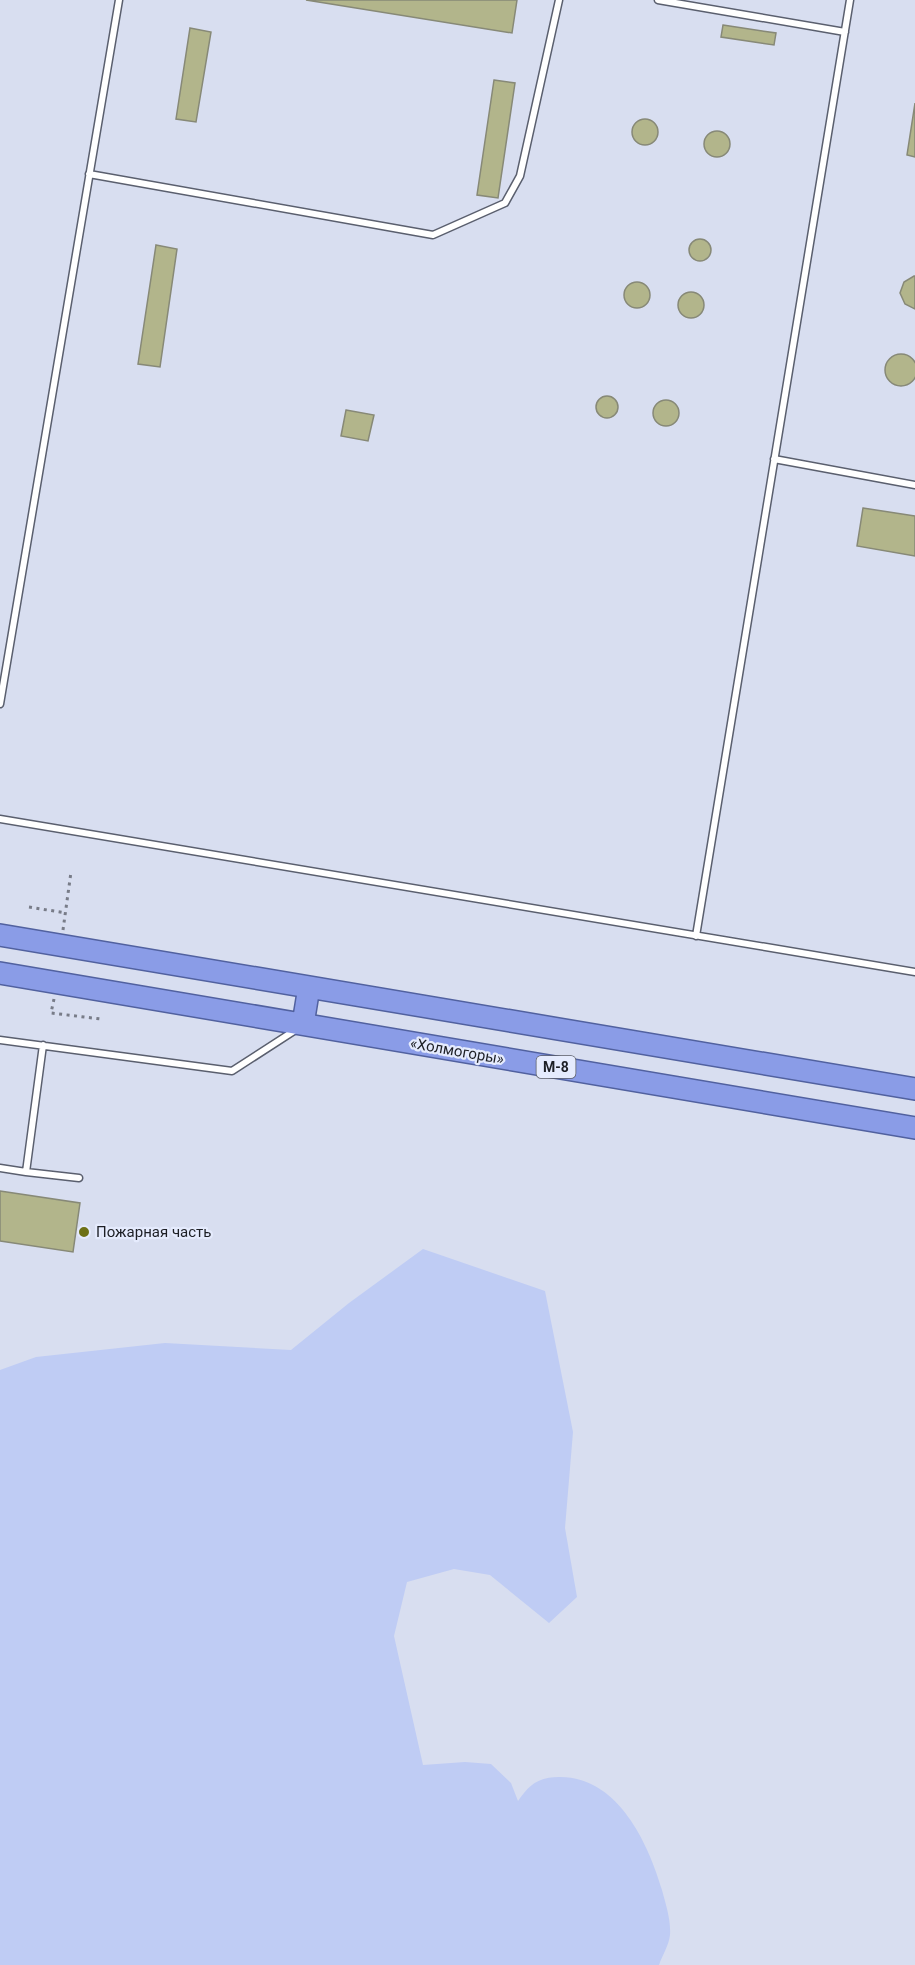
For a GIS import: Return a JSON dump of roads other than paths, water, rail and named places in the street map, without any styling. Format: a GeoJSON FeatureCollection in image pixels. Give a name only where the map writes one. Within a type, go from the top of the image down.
{"type":"FeatureCollection","features":[{"type":"Feature","properties":{"kind":"highway"},"geometry":{"type":"LineString","coordinates":[[0,935],[915,1089]]}},
{"type":"Feature","properties":{"kind":"highway","name":"«Холмогоры»"},"geometry":{"type":"LineString","coordinates":[[0,973],[915,1128]]}},
{"type":"Feature","properties":{"kind":"highway"},"geometry":{"type":"LineString","coordinates":[[303,1024],[309,987]]}},
{"type":"Feature","properties":{"kind":"lane"},"geometry":{"type":"LineString","coordinates":[[0,705],[119,0]]}},
{"type":"Feature","properties":{"kind":"lane"},"geometry":{"type":"LineString","coordinates":[[89,174],[433,235],[505,203],[520,176],[559,0]]}},
{"type":"Feature","properties":{"kind":"lane"},"geometry":{"type":"LineString","coordinates":[[658,0],[845,32]]}},
{"type":"Feature","properties":{"kind":"lane"},"geometry":{"type":"LineString","coordinates":[[696,936],[850,0]]}},
{"type":"Feature","properties":{"kind":"lane"},"geometry":{"type":"LineString","coordinates":[[774,459],[915,485]]}},
{"type":"Feature","properties":{"kind":"lane"},"geometry":{"type":"LineString","coordinates":[[0,819],[915,972]]}},
{"type":"Feature","properties":{"kind":"lane"},"geometry":{"type":"LineString","coordinates":[[0,1040],[232,1071],[303,1024]]}},
{"type":"Feature","properties":{"kind":"lane"},"geometry":{"type":"LineString","coordinates":[[26,1172],[43,1045]]}},
{"type":"Feature","properties":{"kind":"lane"},"geometry":{"type":"LineString","coordinates":[[0,1168],[79,1178]]}},
{"type":"Feature","properties":{"kind":"place","name":"Пожарная часть"},"geometry":{"type":"Point","coordinates":[84,1232]}}]}
